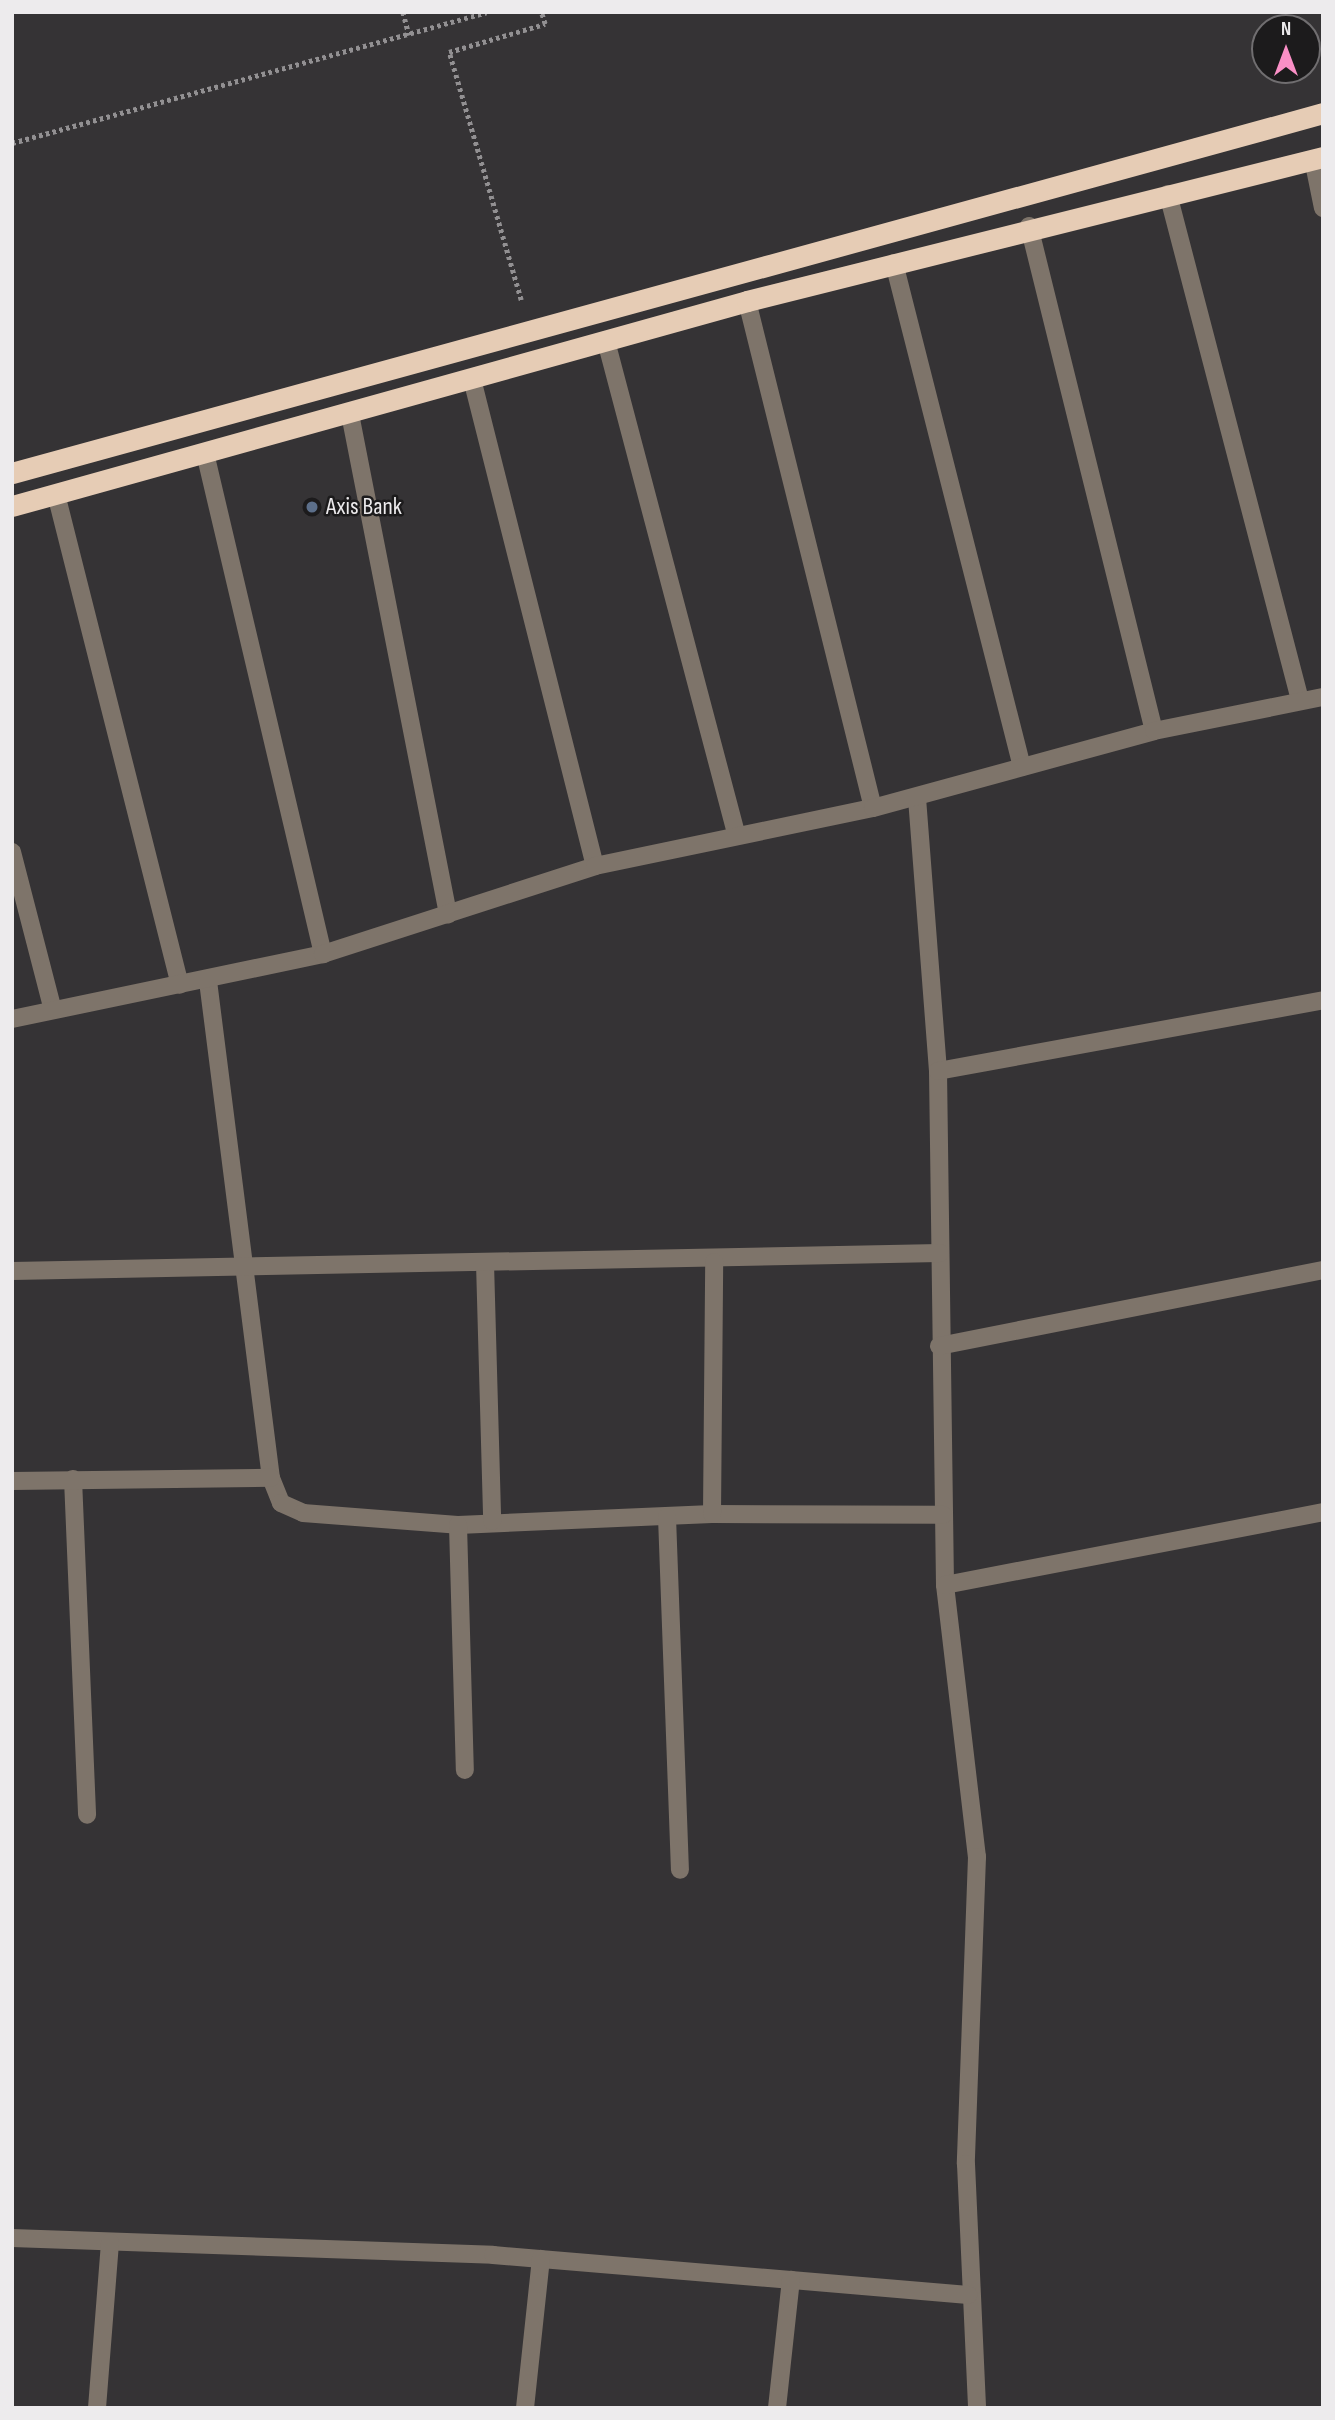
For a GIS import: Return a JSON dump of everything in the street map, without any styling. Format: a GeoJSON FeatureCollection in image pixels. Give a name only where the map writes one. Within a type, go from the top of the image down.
{"type":"FeatureCollection","features":[{"type":"Feature","properties":{"kind":"highway"},"geometry":{"type":"LineString","coordinates":[[12,473],[530,328],[1323,113]]}},
{"type":"Feature","properties":{"kind":"highway"},"geometry":{"type":"LineString","coordinates":[[12,506],[350,414],[747,301],[1029,226],[1318,158]]}},
{"type":"Feature","properties":{"kind":"street"},"geometry":{"type":"LineString","coordinates":[[1318,158],[1323,208]]}},
{"type":"Feature","properties":{"kind":"street"},"geometry":{"type":"LineString","coordinates":[[1168,194],[1300,700]]}},
{"type":"Feature","properties":{"kind":"street"},"geometry":{"type":"LineString","coordinates":[[1029,226],[1154,731]]}},
{"type":"Feature","properties":{"kind":"street"},"geometry":{"type":"LineString","coordinates":[[894,263],[1022,767]]}},
{"type":"Feature","properties":{"kind":"street"},"geometry":{"type":"LineString","coordinates":[[747,301],[873,808]]}},
{"type":"Feature","properties":{"kind":"street"},"geometry":{"type":"LineString","coordinates":[[606,341],[736,833]]}},
{"type":"Feature","properties":{"kind":"street"},"geometry":{"type":"LineString","coordinates":[[472,379],[595,866]]}},
{"type":"Feature","properties":{"kind":"street"},"geometry":{"type":"LineString","coordinates":[[350,414],[448,915]]}},
{"type":"Feature","properties":{"kind":"street"},"geometry":{"type":"LineString","coordinates":[[205,453],[323,954]]}},
{"type":"Feature","properties":{"kind":"street"},"geometry":{"type":"LineString","coordinates":[[56,494],[180,985]]}},
{"type":"Feature","properties":{"kind":"street"},"geometry":{"type":"LineString","coordinates":[[12,1019],[208,981],[323,954],[595,866],[736,833],[873,808],[1154,731],[1323,697]]}},
{"type":"Feature","properties":{"kind":"street"},"geometry":{"type":"LineString","coordinates":[[917,797],[938,1071],[939,1346],[945,1585],[977,1857],[968,2295],[977,2408]]}},
{"type":"Feature","properties":{"kind":"street"},"geometry":{"type":"LineString","coordinates":[[12,852],[52,1010]]}},
{"type":"Feature","properties":{"kind":"street"},"geometry":{"type":"LineString","coordinates":[[208,981],[248,1266],[271,1478],[281,1503],[303,1513],[458,1525],[492,1521],[712,1514],[943,1515]]}},
{"type":"Feature","properties":{"kind":"street"},"geometry":{"type":"LineString","coordinates":[[938,1071],[1323,1000]]}},
{"type":"Feature","properties":{"kind":"street"},"geometry":{"type":"LineString","coordinates":[[12,1271],[714,1262],[940,1253]]}},
{"type":"Feature","properties":{"kind":"street"},"geometry":{"type":"LineString","coordinates":[[712,1514],[714,1262]]}},
{"type":"Feature","properties":{"kind":"street"},"geometry":{"type":"LineString","coordinates":[[485,1263],[492,1521]]}},
{"type":"Feature","properties":{"kind":"street"},"geometry":{"type":"LineString","coordinates":[[939,1346],[1323,1270]]}},
{"type":"Feature","properties":{"kind":"street"},"geometry":{"type":"LineString","coordinates":[[12,1480],[271,1478]]}},
{"type":"Feature","properties":{"kind":"street"},"geometry":{"type":"LineString","coordinates":[[73,1479],[87,1815]]}},
{"type":"Feature","properties":{"kind":"street"},"geometry":{"type":"LineString","coordinates":[[945,1585],[1323,1512]]}},
{"type":"Feature","properties":{"kind":"street"},"geometry":{"type":"LineString","coordinates":[[667,1517],[680,1870]]}},
{"type":"Feature","properties":{"kind":"street"},"geometry":{"type":"LineString","coordinates":[[458,1525],[465,1769]]}},
{"type":"Feature","properties":{"kind":"street"},"geometry":{"type":"LineString","coordinates":[[12,2238],[110,2243],[321,2246],[541,2259],[968,2295]]}},
{"type":"Feature","properties":{"kind":"street"},"geometry":{"type":"LineString","coordinates":[[97,2408],[110,2243]]}},
{"type":"Feature","properties":{"kind":"street"},"geometry":{"type":"LineString","coordinates":[[525,2408],[541,2259]]}},
{"type":"Feature","properties":{"kind":"street"},"geometry":{"type":"LineString","coordinates":[[777,2408],[792,2280]]}},
{"type":"Feature","properties":{"kind":"path"},"geometry":{"type":"LineString","coordinates":[[403,12],[409,35]]}},
{"type":"Feature","properties":{"kind":"path"},"geometry":{"type":"LineString","coordinates":[[12,143],[486,12]]}},
{"type":"Feature","properties":{"kind":"path"},"geometry":{"type":"LineString","coordinates":[[530,328],[449,52],[545,24],[541,12]]}},
{"type":"Feature","properties":{"kind":"place","name":"Axis Bank"},"geometry":{"type":"Point","coordinates":[312,507]}}]}
